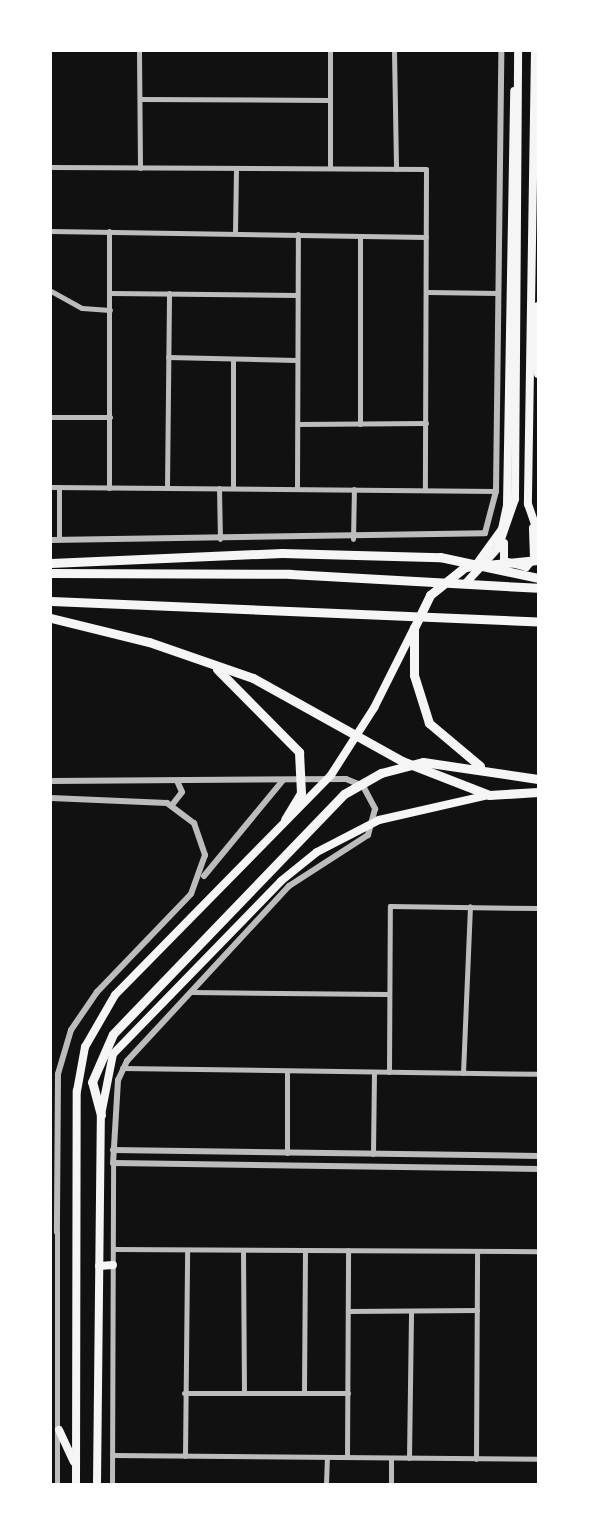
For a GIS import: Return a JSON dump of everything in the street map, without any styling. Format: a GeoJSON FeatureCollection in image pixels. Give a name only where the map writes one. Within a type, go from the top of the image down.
{"type":"FeatureCollection","features":[{"type":"Feature","properties":{"kind":"highway"},"geometry":{"type":"LineString","coordinates":[[51,563],[282,553],[440,557],[538,578]]}},
{"type":"Feature","properties":{"kind":"highway"},"geometry":{"type":"LineString","coordinates":[[494,773],[453,748],[429,723],[414,675],[414,628],[439,585],[478,562],[538,560]]}},
{"type":"Feature","properties":{"kind":"highway"},"geometry":{"type":"LineString","coordinates":[[51,573],[290,574],[538,588]]}},
{"type":"Feature","properties":{"kind":"highway"},"geometry":{"type":"LineString","coordinates":[[51,601],[538,621]]}},
{"type":"Feature","properties":{"kind":"highway"},"geometry":{"type":"LineString","coordinates":[[51,618],[203,661],[274,688],[402,761],[489,795],[538,792]]}},
{"type":"Feature","properties":{"kind":"highway"},"geometry":{"type":"LineString","coordinates":[[203,661],[245,692],[299,752],[301,793],[285,820]]}},
{"type":"Feature","properties":{"kind":"highway"},"geometry":{"type":"LineString","coordinates":[[102,1115],[92,1082],[113,1034],[269,868],[344,794],[381,773],[423,762],[538,779]]}},
{"type":"Feature","properties":{"kind":"main road"},"geometry":{"type":"LineString","coordinates":[[518,51],[516,488],[502,556],[520,569],[534,558],[536,530],[532,188],[535,51]]}},
{"type":"Feature","properties":{"kind":"main road"},"geometry":{"type":"LineString","coordinates":[[478,562],[506,518],[510,114],[518,81]]}},
{"type":"Feature","properties":{"kind":"main road"},"geometry":{"type":"LineString","coordinates":[[532,188],[538,205]]}},
{"type":"Feature","properties":{"kind":"main road"},"geometry":{"type":"LineString","coordinates":[[538,306],[538,374]]}},
{"type":"Feature","properties":{"kind":"main road"},"geometry":{"type":"LineString","coordinates":[[465,584],[509,530]]}},
{"type":"Feature","properties":{"kind":"main road"},"geometry":{"type":"LineString","coordinates":[[76,1484],[77,1091],[85,1047],[115,995],[342,759],[414,628]]}},
{"type":"Feature","properties":{"kind":"main road"},"geometry":{"type":"LineString","coordinates":[[97,1484],[102,1115],[104,1079],[118,1048],[281,881],[327,846],[379,820],[489,795]]}},
{"type":"Feature","properties":{"kind":"main road"},"geometry":{"type":"LineString","coordinates":[[99,1266],[113,1265]]}},
{"type":"Feature","properties":{"kind":"main road"},"geometry":{"type":"LineString","coordinates":[[59,1430],[76,1465]]}},
{"type":"Feature","properties":{"kind":"street"},"geometry":{"type":"LineString","coordinates":[[139,51],[140,168]]}},
{"type":"Feature","properties":{"kind":"street"},"geometry":{"type":"LineString","coordinates":[[330,51],[330,168]]}},
{"type":"Feature","properties":{"kind":"street"},"geometry":{"type":"LineString","coordinates":[[394,51],[396,169]]}},
{"type":"Feature","properties":{"kind":"street"},"geometry":{"type":"LineString","coordinates":[[51,540],[476,537],[490,527],[496,491],[501,51]]}},
{"type":"Feature","properties":{"kind":"street"},"geometry":{"type":"LineString","coordinates":[[140,99],[330,100]]}},
{"type":"Feature","properties":{"kind":"street"},"geometry":{"type":"LineString","coordinates":[[51,167],[426,169],[425,489]]}},
{"type":"Feature","properties":{"kind":"street"},"geometry":{"type":"LineString","coordinates":[[235,233],[236,168]]}},
{"type":"Feature","properties":{"kind":"street"},"geometry":{"type":"LineString","coordinates":[[51,231],[426,237]]}},
{"type":"Feature","properties":{"kind":"street"},"geometry":{"type":"LineString","coordinates":[[109,231],[109,488]]}},
{"type":"Feature","properties":{"kind":"street"},"geometry":{"type":"LineString","coordinates":[[297,489],[298,234]]}},
{"type":"Feature","properties":{"kind":"street"},"geometry":{"type":"LineString","coordinates":[[360,237],[360,424]]}},
{"type":"Feature","properties":{"kind":"street"},"geometry":{"type":"LineString","coordinates":[[51,291],[82,308],[110,310]]}},
{"type":"Feature","properties":{"kind":"street"},"geometry":{"type":"LineString","coordinates":[[427,292],[498,293]]}},
{"type":"Feature","properties":{"kind":"street"},"geometry":{"type":"LineString","coordinates":[[111,293],[297,295]]}},
{"type":"Feature","properties":{"kind":"street"},"geometry":{"type":"LineString","coordinates":[[167,488],[169,293]]}},
{"type":"Feature","properties":{"kind":"street"},"geometry":{"type":"LineString","coordinates":[[168,357],[296,360]]}},
{"type":"Feature","properties":{"kind":"street"},"geometry":{"type":"LineString","coordinates":[[233,360],[233,488]]}},
{"type":"Feature","properties":{"kind":"street"},"geometry":{"type":"LineString","coordinates":[[51,418],[110,417]]}},
{"type":"Feature","properties":{"kind":"street"},"geometry":{"type":"LineString","coordinates":[[298,424],[426,423]]}},
{"type":"Feature","properties":{"kind":"street"},"geometry":{"type":"LineString","coordinates":[[51,487],[496,491]]}},
{"type":"Feature","properties":{"kind":"street"},"geometry":{"type":"LineString","coordinates":[[59,540],[60,487]]}},
{"type":"Feature","properties":{"kind":"street"},"geometry":{"type":"LineString","coordinates":[[219,488],[220,539]]}},
{"type":"Feature","properties":{"kind":"street"},"geometry":{"type":"LineString","coordinates":[[353,539],[354,489]]}},
{"type":"Feature","properties":{"kind":"street"},"geometry":{"type":"LineString","coordinates":[[58,1484],[58,1074],[72,1030],[97,992],[202,878],[283,780]]}},
{"type":"Feature","properties":{"kind":"street"},"geometry":{"type":"LineString","coordinates":[[51,781],[355,781],[373,800],[373,827],[362,841],[289,886],[122,1068],[113,1150],[112,1484]]}},
{"type":"Feature","properties":{"kind":"street"},"geometry":{"type":"LineString","coordinates":[[172,805],[182,792],[177,781]]}},
{"type":"Feature","properties":{"kind":"street"},"geometry":{"type":"LineString","coordinates":[[51,797],[172,805],[200,833],[202,878]]}},
{"type":"Feature","properties":{"kind":"street"},"geometry":{"type":"LineString","coordinates":[[389,1072],[387,994],[390,906],[538,908]]}},
{"type":"Feature","properties":{"kind":"street"},"geometry":{"type":"LineString","coordinates":[[463,1073],[470,906]]}},
{"type":"Feature","properties":{"kind":"street"},"geometry":{"type":"LineString","coordinates":[[192,992],[387,994]]}},
{"type":"Feature","properties":{"kind":"street"},"geometry":{"type":"LineString","coordinates":[[122,1068],[538,1074]]}},
{"type":"Feature","properties":{"kind":"street"},"geometry":{"type":"LineString","coordinates":[[287,1071],[287,1153]]}},
{"type":"Feature","properties":{"kind":"street"},"geometry":{"type":"LineString","coordinates":[[373,1073],[373,1154]]}},
{"type":"Feature","properties":{"kind":"street"},"geometry":{"type":"LineString","coordinates":[[113,1150],[538,1156]]}},
{"type":"Feature","properties":{"kind":"street"},"geometry":{"type":"LineString","coordinates":[[417,1154],[417,1165]]}},
{"type":"Feature","properties":{"kind":"street"},"geometry":{"type":"LineString","coordinates":[[448,1154],[448,1166]]}},
{"type":"Feature","properties":{"kind":"street"},"geometry":{"type":"LineString","coordinates":[[113,1163],[538,1168]]}},
{"type":"Feature","properties":{"kind":"street"},"geometry":{"type":"LineString","coordinates":[[114,1249],[538,1251]]}},
{"type":"Feature","properties":{"kind":"street"},"geometry":{"type":"LineString","coordinates":[[185,1456],[187,1250]]}},
{"type":"Feature","properties":{"kind":"street"},"geometry":{"type":"LineString","coordinates":[[243,1250],[244,1392]]}},
{"type":"Feature","properties":{"kind":"street"},"geometry":{"type":"LineString","coordinates":[[304,1393],[305,1250]]}},
{"type":"Feature","properties":{"kind":"street"},"geometry":{"type":"LineString","coordinates":[[347,1457],[348,1250]]}},
{"type":"Feature","properties":{"kind":"street"},"geometry":{"type":"LineString","coordinates":[[476,1459],[477,1251]]}},
{"type":"Feature","properties":{"kind":"street"},"geometry":{"type":"LineString","coordinates":[[348,1311],[477,1310]]}},
{"type":"Feature","properties":{"kind":"street"},"geometry":{"type":"LineString","coordinates":[[409,1458],[411,1311]]}},
{"type":"Feature","properties":{"kind":"street"},"geometry":{"type":"LineString","coordinates":[[184,1393],[348,1393]]}},
{"type":"Feature","properties":{"kind":"street"},"geometry":{"type":"LineString","coordinates":[[112,1455],[538,1459]]}},
{"type":"Feature","properties":{"kind":"street"},"geometry":{"type":"LineString","coordinates":[[326,1484],[327,1457]]}},
{"type":"Feature","properties":{"kind":"street"},"geometry":{"type":"LineString","coordinates":[[391,1458],[391,1484]]}}]}
